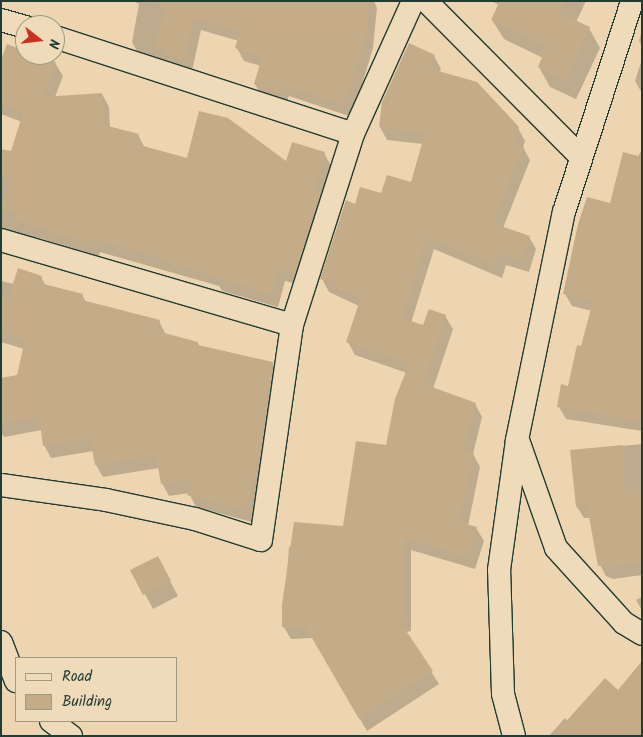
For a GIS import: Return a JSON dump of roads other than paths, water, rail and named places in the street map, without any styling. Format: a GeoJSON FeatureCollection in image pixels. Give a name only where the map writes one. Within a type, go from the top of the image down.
{"type":"FeatureCollection","features":[{"type":"Feature","properties":{"kind":"street"},"geometry":{"type":"LineString","coordinates":[[1,485],[106,500],[195,519],[261,540],[292,325],[353,134],[413,1]]}},
{"type":"Feature","properties":{"kind":"street"},"geometry":{"type":"LineString","coordinates":[[426,1],[580,156]]}},
{"type":"Feature","properties":{"kind":"street"},"geometry":{"type":"LineString","coordinates":[[514,736],[503,694],[499,570],[517,440],[564,212],[580,156],[632,1]]}},
{"type":"Feature","properties":{"kind":"street"},"geometry":{"type":"LineString","coordinates":[[1,20],[15,24]]}},
{"type":"Feature","properties":{"kind":"street"},"geometry":{"type":"LineString","coordinates":[[65,40],[353,134]]}},
{"type":"Feature","properties":{"kind":"street"},"geometry":{"type":"LineString","coordinates":[[1,240],[292,325]]}},
{"type":"Feature","properties":{"kind":"street"},"geometry":{"type":"LineString","coordinates":[[517,440],[556,548],[624,623],[642,634]]}},
{"type":"Feature","properties":{"kind":"street"},"geometry":{"type":"LineString","coordinates":[[1,642],[15,678]]}},
{"type":"Feature","properties":{"kind":"street"},"geometry":{"type":"LineString","coordinates":[[52,722],[71,736]]}}]}
